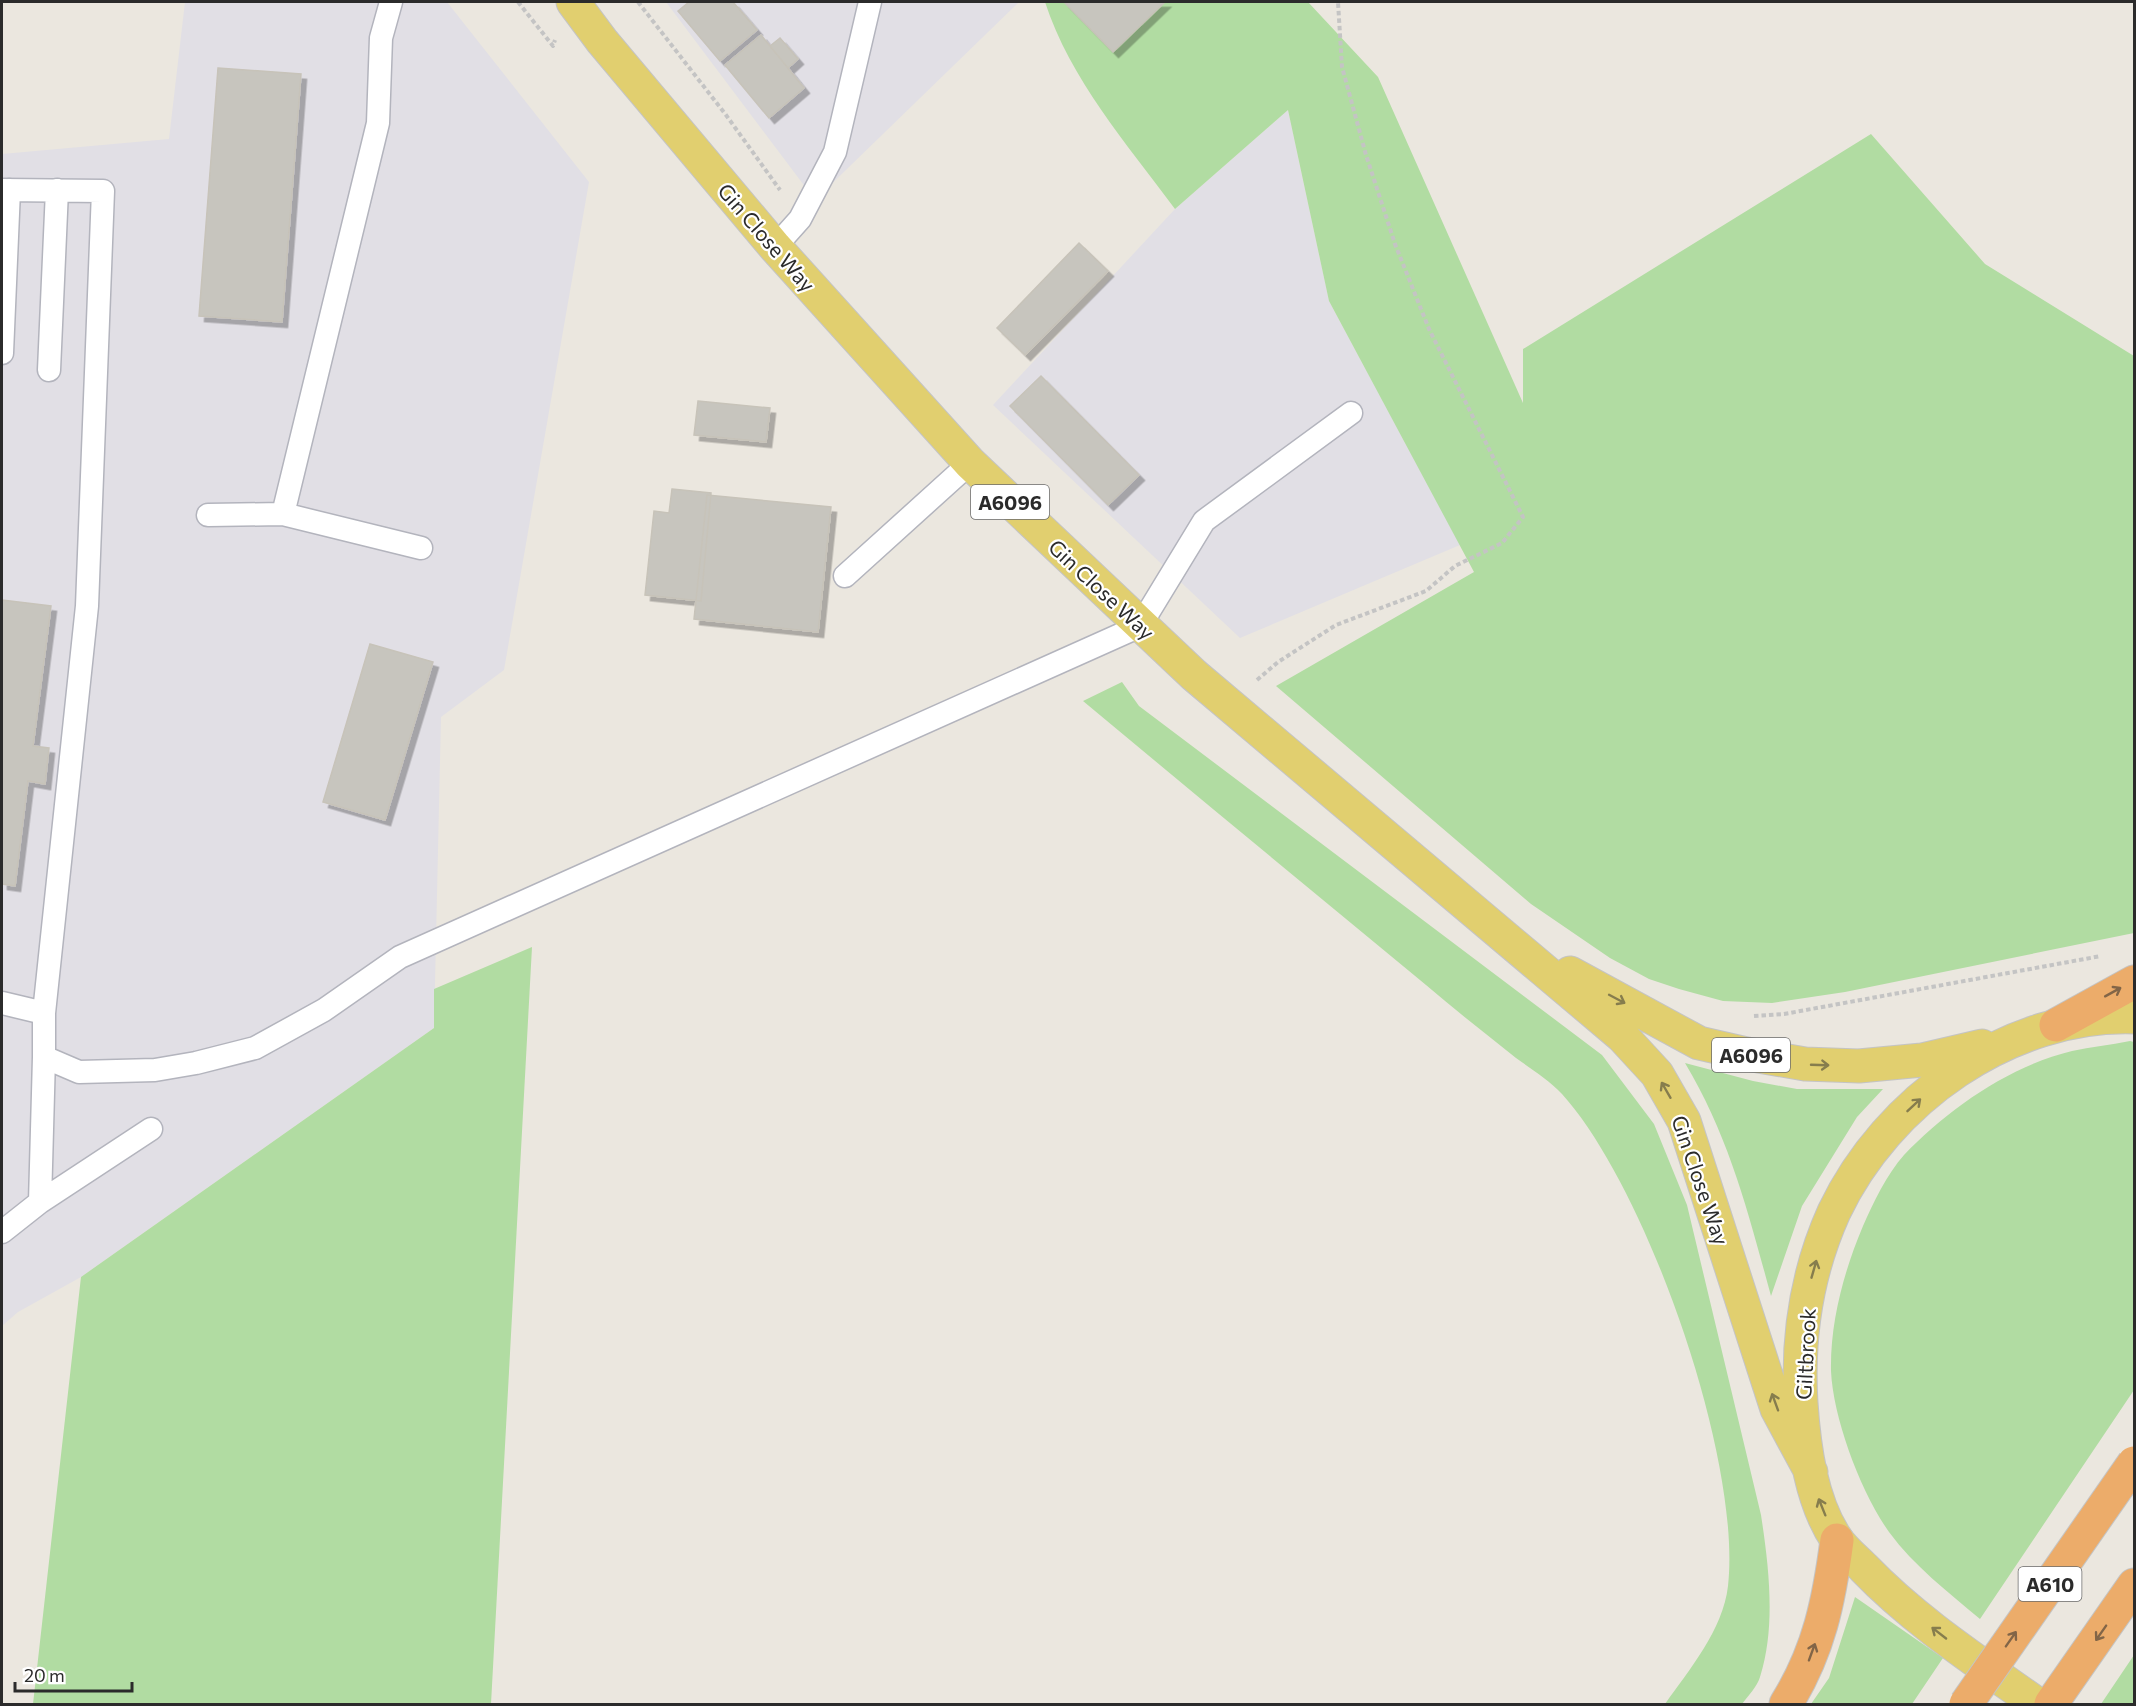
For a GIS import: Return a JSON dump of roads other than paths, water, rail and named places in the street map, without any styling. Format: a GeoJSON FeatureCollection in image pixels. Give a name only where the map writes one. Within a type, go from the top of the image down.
{"type":"FeatureCollection","features":[{"type":"Feature","properties":{"kind":"highway"},"geometry":{"type":"LineString","coordinates":[[2056,1024],[2134,982]]}},
{"type":"Feature","properties":{"kind":"highway","name":"A610"},"geometry":{"type":"LineString","coordinates":[[1966,1704],[2134,1462]]}},
{"type":"Feature","properties":{"kind":"highway"},"geometry":{"type":"LineString","coordinates":[[1786,1704],[1804,1676],[1826,1614],[1837,1540]]}},
{"type":"Feature","properties":{"kind":"highway"},"geometry":{"type":"LineString","coordinates":[[2051,1704],[2134,1585]]}},
{"type":"Feature","properties":{"kind":"main road","name":"Gin Close Way"},"geometry":{"type":"LineString","coordinates":[[573,2],[602,41],[775,247],[970,463],[1140,626],[1224,700],[1622,1036],[1657,1074],[1684,1121],[1777,1409],[1811,1473]]}},
{"type":"Feature","properties":{"kind":"main road","name":"Gin Close Way"},"geometry":{"type":"LineString","coordinates":[[1510,941],[1699,1043],[1747,1054],[1804,1064],[1859,1066],[1922,1060],[2015,1038]]}},
{"type":"Feature","properties":{"kind":"main road","name":"Giltbrook"},"geometry":{"type":"LineString","coordinates":[[2037,1704],[1955,1646],[1886,1591],[1837,1540],[1821,1505],[1811,1473],[1803,1428],[1800,1378],[1803,1321],[1814,1268],[1835,1212],[1861,1167],[1890,1128],[1928,1093],[1972,1060],[2015,1038],[2056,1024],[2134,1017]]}},
{"type":"Feature","properties":{"kind":"lane"},"geometry":{"type":"LineString","coordinates":[[283,514],[378,123],[381,38],[391,2]]}},
{"type":"Feature","properties":{"kind":"lane"},"geometry":{"type":"LineString","coordinates":[[775,247],[800,219],[835,152],[870,2]]}},
{"type":"Feature","properties":{"kind":"lane"},"geometry":{"type":"LineString","coordinates":[[2,353],[5,190],[103,191],[87,606],[44,1013],[45,1057],[40,1202]]}},
{"type":"Feature","properties":{"kind":"lane"},"geometry":{"type":"LineString","coordinates":[[49,370],[57,190]]}},
{"type":"Feature","properties":{"kind":"lane"},"geometry":{"type":"LineString","coordinates":[[45,1057],[79,1072],[155,1070],[196,1063],[255,1048],[324,1010],[400,957],[1140,626],[1204,521],[1351,412]]}},
{"type":"Feature","properties":{"kind":"lane"},"geometry":{"type":"LineString","coordinates":[[845,576],[970,463]]}},
{"type":"Feature","properties":{"kind":"lane"},"geometry":{"type":"LineString","coordinates":[[208,515],[283,514],[421,548]]}},
{"type":"Feature","properties":{"kind":"lane"},"geometry":{"type":"LineString","coordinates":[[2,1003],[44,1013]]}},
{"type":"Feature","properties":{"kind":"lane"},"geometry":{"type":"LineString","coordinates":[[2,1232],[40,1202],[152,1129]]}}]}
